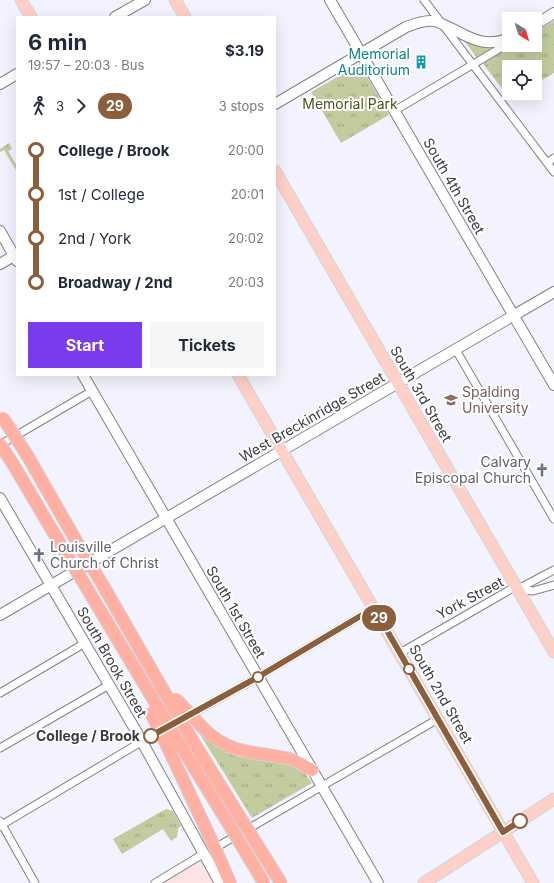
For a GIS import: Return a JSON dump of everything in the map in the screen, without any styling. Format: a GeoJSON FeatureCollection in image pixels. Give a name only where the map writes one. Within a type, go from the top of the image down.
{"type":"FeatureCollection","features":[{"type":"Feature","properties":{"kind":"highway"},"geometry":{"type":"LineString","coordinates":[[2,416],[27,455],[147,661],[173,700],[191,738],[281,883]]}},
{"type":"Feature","properties":{"kind":"highway"},"geometry":{"type":"LineString","coordinates":[[0,444],[108,624],[155,711],[181,746],[264,883]]}},
{"type":"Feature","properties":{"kind":"highway"},"geometry":{"type":"LineString","coordinates":[[173,700],[212,737],[236,749],[250,753],[286,758],[312,770]]}},
{"type":"Feature","properties":{"kind":"highway"},"geometry":{"type":"LineString","coordinates":[[155,711],[170,752],[230,883]]}},
{"type":"Feature","properties":{"kind":"main road"},"geometry":{"type":"LineString","coordinates":[[21,0],[30,16]]}},
{"type":"Feature","properties":{"kind":"main road"},"geometry":{"type":"LineString","coordinates":[[175,0],[184,16]]}},
{"type":"Feature","properties":{"kind":"main road","name":"South 3rd Street"},"geometry":{"type":"LineString","coordinates":[[276,173],[554,652]]}},
{"type":"Feature","properties":{"kind":"main road","name":"South 2nd Street"},"geometry":{"type":"LineString","coordinates":[[239,376],[533,883]]}},
{"type":"Feature","properties":{"kind":"main road"},"geometry":{"type":"LineString","coordinates":[[424,883],[554,799]]}},
{"type":"Feature","properties":{"kind":"street"},"geometry":{"type":"LineString","coordinates":[[117,16],[145,0]]}},
{"type":"Feature","properties":{"kind":"street","name":"South 4th Street"},"geometry":{"type":"LineString","coordinates":[[330,0],[513,316],[551,373],[554,386]]}},
{"type":"Feature","properties":{"kind":"street"},"geometry":{"type":"LineString","coordinates":[[424,0],[554,172]]}},
{"type":"Feature","properties":{"kind":"street"},"geometry":{"type":"LineString","coordinates":[[542,21],[554,13]]}},
{"type":"Feature","properties":{"kind":"street"},"geometry":{"type":"LineString","coordinates":[[276,103],[414,24],[432,21],[451,28],[472,39],[483,42],[496,42],[502,40]]}},
{"type":"Feature","properties":{"kind":"street"},"geometry":{"type":"LineString","coordinates":[[394,111],[473,66],[502,47]]}},
{"type":"Feature","properties":{"kind":"street"},"geometry":{"type":"LineString","coordinates":[[0,84],[16,75]]}},
{"type":"Feature","properties":{"kind":"street"},"geometry":{"type":"LineString","coordinates":[[547,164],[554,158]]}},
{"type":"Feature","properties":{"kind":"street"},"geometry":{"type":"LineString","coordinates":[[0,232],[16,257],[0,264]]}},
{"type":"Feature","properties":{"kind":"street","name":"West Breckinridge Street"},"geometry":{"type":"LineString","coordinates":[[0,615],[554,292]]}},
{"type":"Feature","properties":{"kind":"street"},"geometry":{"type":"LineString","coordinates":[[456,350],[554,519]]}},
{"type":"Feature","properties":{"kind":"street","name":"South 1st Street"},"geometry":{"type":"LineString","coordinates":[[84,376],[378,883]]}},
{"type":"Feature","properties":{"kind":"street"},"geometry":{"type":"LineString","coordinates":[[0,444],[92,391]]}},
{"type":"Feature","properties":{"kind":"street","name":"South Brook Street"},"geometry":{"type":"LineString","coordinates":[[0,498],[142,742],[220,883]]}},
{"type":"Feature","properties":{"kind":"street","name":"York Street"},"geometry":{"type":"LineString","coordinates":[[400,653],[511,589],[518,589],[554,570]]}},
{"type":"Feature","properties":{"kind":"street"},"geometry":{"type":"LineString","coordinates":[[518,589],[533,591],[554,585]]}},
{"type":"Feature","properties":{"kind":"street"},"geometry":{"type":"LineString","coordinates":[[35,883],[1,823],[258,677],[374,608]]}},
{"type":"Feature","properties":{"kind":"street"},"geometry":{"type":"LineString","coordinates":[[0,693],[85,644]]}},
{"type":"Feature","properties":{"kind":"street"},"geometry":{"type":"LineString","coordinates":[[0,748],[109,685]]}},
{"type":"Feature","properties":{"kind":"street"},"geometry":{"type":"LineString","coordinates":[[215,848],[438,719]]}},
{"type":"Feature","properties":{"kind":"street"},"geometry":{"type":"LineString","coordinates":[[155,883],[203,854]]}},
{"type":"Feature","properties":{"kind":"shaded area"},"geometry":{"type":"Polygon","coordinates":[[[203,854],[220,883],[155,883],[203,854]]]}},
{"type":"Feature","properties":{"kind":"green space"},"geometry":{"type":"Polygon","coordinates":[[[554,21],[554,73],[542,80],[542,60],[502,60],[502,89],[484,65],[485,62],[502,52],[542,52],[542,28],[554,21]]]}},
{"type":"Feature","properties":{"kind":"green space"},"geometry":{"type":"Polygon","coordinates":[[[463,39],[489,46],[491,50],[477,58],[463,39]]]}},
{"type":"Feature","properties":{"kind":"green space","name":"Memorial Park"},"geometry":{"type":"Polygon","coordinates":[[[360,64],[389,115],[341,143],[311,92],[360,64]]]}},
{"type":"Feature","properties":{"kind":"green space"},"geometry":{"type":"Polygon","coordinates":[[[9,143],[12,149],[8,151],[16,164],[16,170],[4,150],[0,152],[0,149],[9,143]]]}},
{"type":"Feature","properties":{"kind":"green space"},"geometry":{"type":"Polygon","coordinates":[[[193,723],[200,730],[279,759],[304,772],[312,783],[252,818],[193,723]]]}},
{"type":"Feature","properties":{"kind":"green space"},"geometry":{"type":"Polygon","coordinates":[[[166,809],[173,811],[181,826],[178,828],[177,837],[171,841],[163,829],[122,854],[113,839],[166,809]]]}},
{"type":"Feature","properties":{"kind":"bus line","name":"29"},"geometry":{"type":"LineString","coordinates":[[151,736],[258,677],[374,608],[503,832],[520,821]]}},
{"type":"Feature","properties":{"kind":"place","name":"Memorial Auditorium"},"geometry":{"type":"Point","coordinates":[421,62]}},
{"type":"Feature","properties":{"kind":"place","name":"Spalding University"},"geometry":{"type":"Point","coordinates":[451,400]}},
{"type":"Feature","properties":{"kind":"place","name":"Calvary Episcopal Church"},"geometry":{"type":"Point","coordinates":[542,470]}},
{"type":"Feature","properties":{"kind":"place","name":"Louisville Church of Christ"},"geometry":{"type":"Point","coordinates":[39,555]}},
{"type":"Feature","properties":{"kind":"place","name":"College / Brook"},"geometry":{"type":"Point","coordinates":[151,736]}}]}
